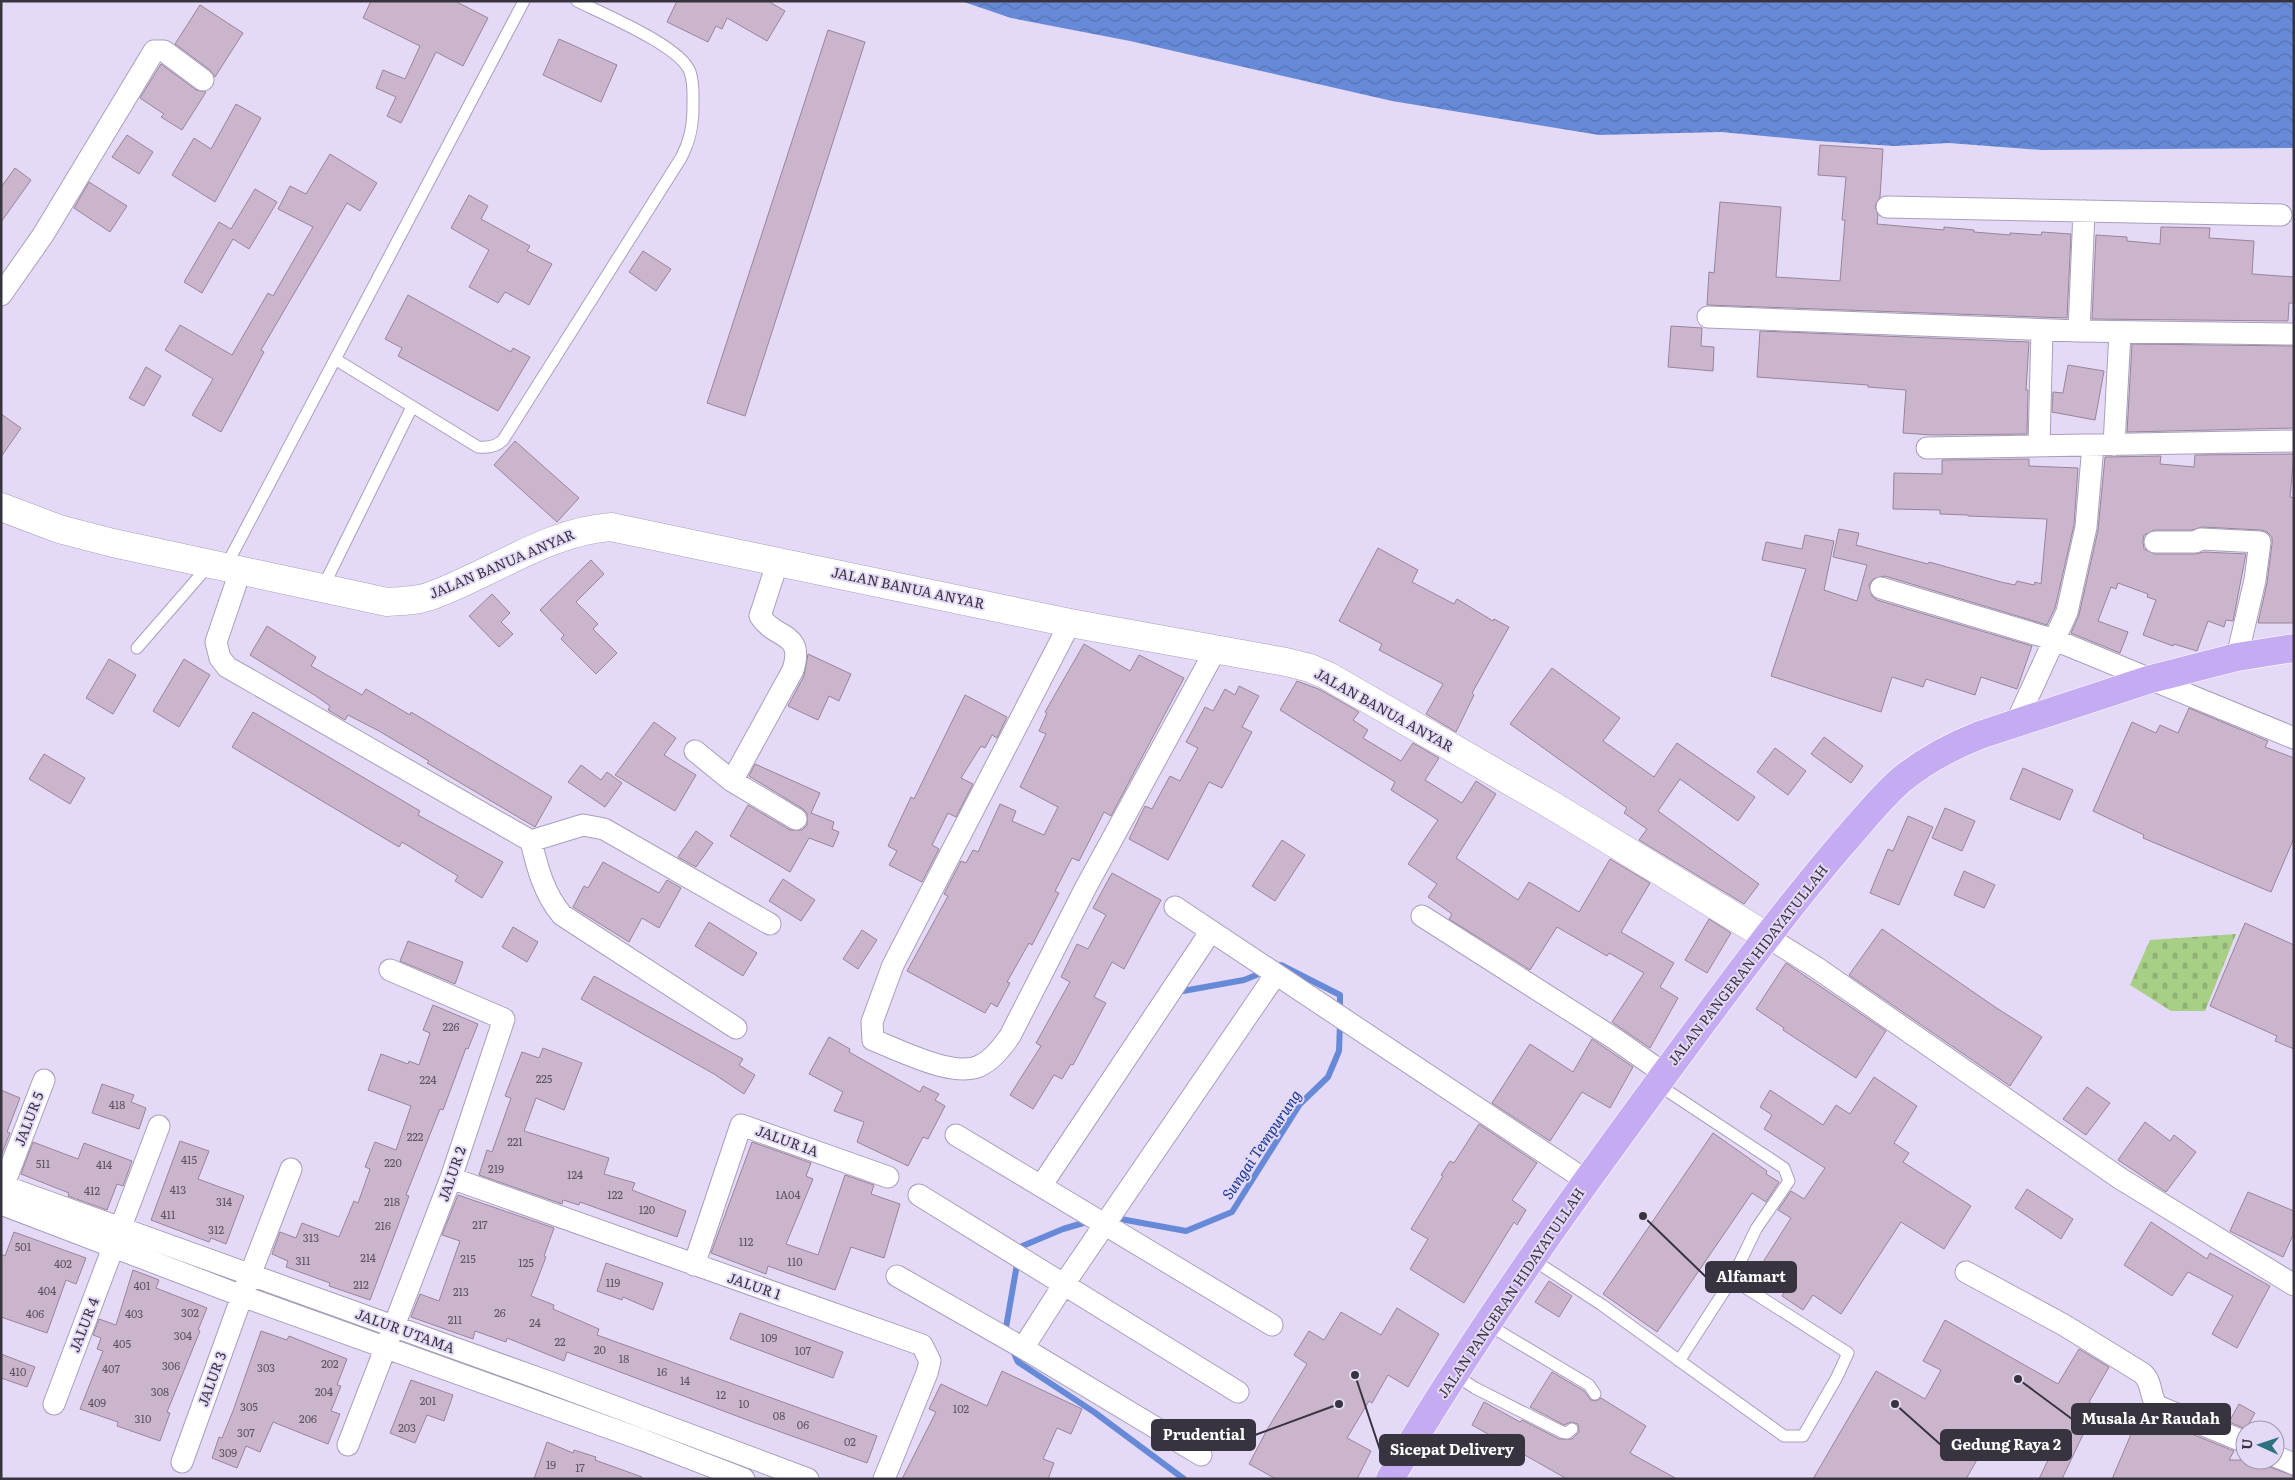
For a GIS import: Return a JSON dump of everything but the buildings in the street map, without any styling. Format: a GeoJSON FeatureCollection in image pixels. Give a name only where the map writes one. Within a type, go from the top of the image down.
{"type":"FeatureCollection","features":[{"type":"Feature","properties":{"kind":"main road","name":"JALAN PANGERAN HIDAYATULLAH"},"geometry":{"type":"LineString","coordinates":[[1390,1479],[1421,1426],[1487,1324],[1661,1079],[1766,936],[1822,867],[1884,796],[1902,780],[1955,745],[2151,679],[2237,657],[2294,648]]}},
{"type":"Feature","properties":{"kind":"street"},"geometry":{"type":"LineString","coordinates":[[1,295],[43,235],[154,51],[164,51],[203,80]]}},
{"type":"Feature","properties":{"kind":"street"},"geometry":{"type":"LineString","coordinates":[[1886,207],[2281,215]]}},
{"type":"Feature","properties":{"kind":"street"},"geometry":{"type":"LineString","coordinates":[[2079,331],[2084,211]]}},
{"type":"Feature","properties":{"kind":"street"},"geometry":{"type":"LineString","coordinates":[[1708,317],[2042,330],[2294,334]]}},
{"type":"Feature","properties":{"kind":"street"},"geometry":{"type":"LineString","coordinates":[[2039,446],[2042,330]]}},
{"type":"Feature","properties":{"kind":"street"},"geometry":{"type":"LineString","coordinates":[[2114,444],[2120,332]]}},
{"type":"Feature","properties":{"kind":"street"},"geometry":{"type":"LineString","coordinates":[[1927,448],[2294,441]]}},
{"type":"Feature","properties":{"kind":"street"},"geometry":{"type":"LineString","coordinates":[[2016,723],[2067,612],[2086,527],[2093,445]]}},
{"type":"Feature","properties":{"kind":"street","name":"JALAN BANUA ANYAR"},"geometry":{"type":"LineString","coordinates":[[1,507],[58,529],[113,543],[387,602],[431,596],[588,528],[611,527],[643,532],[1070,623],[1286,662],[1310,668],[1328,676],[1555,807],[1766,936]]}},
{"type":"Feature","properties":{"kind":"street"},"geometry":{"type":"LineString","coordinates":[[2155,542],[2195,542],[2201,539],[2260,542],[2255,580],[2237,657]]}},
{"type":"Feature","properties":{"kind":"street"},"geometry":{"type":"LineString","coordinates":[[732,781],[793,670],[796,660],[793,643],[760,616],[778,561]]}},
{"type":"Feature","properties":{"kind":"street"},"geometry":{"type":"LineString","coordinates":[[226,566],[216,642],[220,658],[227,667],[530,841],[552,904],[562,915],[736,1028]]}},
{"type":"Feature","properties":{"kind":"street"},"geometry":{"type":"LineString","coordinates":[[1882,588],[2055,640],[2294,738]]}},
{"type":"Feature","properties":{"kind":"street"},"geometry":{"type":"LineString","coordinates":[[1070,623],[893,965],[872,1022],[874,1040],[947,1068],[967,1069],[983,1065],[1002,1047],[1010,1036],[1086,886],[1216,649]]}},
{"type":"Feature","properties":{"kind":"street"},"geometry":{"type":"LineString","coordinates":[[694,751],[732,781],[796,819]]}},
{"type":"Feature","properties":{"kind":"street"},"geometry":{"type":"LineString","coordinates":[[530,841],[583,825],[604,829],[770,924]]}},
{"type":"Feature","properties":{"kind":"street"},"geometry":{"type":"LineString","coordinates":[[1176,907],[1587,1182]]}},
{"type":"Feature","properties":{"kind":"street"},"geometry":{"type":"LineString","coordinates":[[1422,916],[1615,1039],[1661,1079]]}},
{"type":"Feature","properties":{"kind":"street"},"geometry":{"type":"LineString","coordinates":[[1041,1186],[1210,930]]}},
{"type":"Feature","properties":{"kind":"street"},"geometry":{"type":"LineString","coordinates":[[1766,936],[1817,968],[2121,1179],[2294,1285]]}},
{"type":"Feature","properties":{"kind":"street","name":"JALUR 2"},"geometry":{"type":"LineString","coordinates":[[387,1348],[451,1178],[504,1019],[390,970]]}},
{"type":"Feature","properties":{"kind":"street"},"geometry":{"type":"LineString","coordinates":[[1023,1348],[1064,1284],[1276,974]]}},
{"type":"Feature","properties":{"kind":"street","name":"JALUR 5"},"geometry":{"type":"LineString","coordinates":[[2,1192],[44,1080]]}},
{"type":"Feature","properties":{"kind":"street","name":"JALUR 1A"},"geometry":{"type":"LineString","coordinates":[[694,1265],[741,1125],[888,1177]]}},
{"type":"Feature","properties":{"kind":"street","name":"JALUR 4"},"geometry":{"type":"LineString","coordinates":[[54,1404],[159,1126]]}},
{"type":"Feature","properties":{"kind":"street"},"geometry":{"type":"LineString","coordinates":[[956,1136],[1272,1325]]}},
{"type":"Feature","properties":{"kind":"street"},"geometry":{"type":"LineString","coordinates":[[250,1275],[291,1169]]}},
{"type":"Feature","properties":{"kind":"street","name":"JALUR 1"},"geometry":{"type":"LineString","coordinates":[[451,1178],[922,1345],[930,1361],[927,1373],[884,1479]]}},
{"type":"Feature","properties":{"kind":"street","name":"JALUR UTAMA"},"geometry":{"type":"LineString","coordinates":[[2,1192],[117,1238],[242,1296],[643,1440],[744,1479]]}},
{"type":"Feature","properties":{"kind":"street"},"geometry":{"type":"LineString","coordinates":[[919,1195],[1238,1392]]}},
{"type":"Feature","properties":{"kind":"street","name":"JALUR UTAMA"},"geometry":{"type":"LineString","coordinates":[[117,1238],[250,1275],[651,1420],[808,1479]]}},
{"type":"Feature","properties":{"kind":"street"},"geometry":{"type":"LineString","coordinates":[[1966,1272],[2064,1325],[2142,1373],[2150,1382],[2153,1401],[2157,1406],[2235,1438]]}},
{"type":"Feature","properties":{"kind":"street","name":"JALUR 3"},"geometry":{"type":"LineString","coordinates":[[182,1462],[250,1275]]}},
{"type":"Feature","properties":{"kind":"street"},"geometry":{"type":"LineString","coordinates":[[897,1276],[1023,1348],[1201,1455]]}},
{"type":"Feature","properties":{"kind":"street"},"geometry":{"type":"LineString","coordinates":[[348,1445],[387,1348]]}},
{"type":"Feature","properties":{"kind":"street"},"geometry":{"type":"LineString","coordinates":[[643,1440],[651,1420]]}},
{"type":"Feature","properties":{"kind":"lane"},"geometry":{"type":"LineString","coordinates":[[137,648],[226,566],[524,1]]}},
{"type":"Feature","properties":{"kind":"lane"},"geometry":{"type":"LineString","coordinates":[[335,359],[478,447],[487,448],[500,444],[676,166],[689,141],[693,118],[693,88],[690,71],[684,63],[659,43],[577,1]]}},
{"type":"Feature","properties":{"kind":"lane"},"geometry":{"type":"LineString","coordinates":[[323,588],[412,408]]}},
{"type":"Feature","properties":{"kind":"lane"},"geometry":{"type":"LineString","coordinates":[[1661,1079],[1784,1168],[1789,1181],[1756,1229],[1732,1279],[1678,1361]]}},
{"type":"Feature","properties":{"kind":"lane"},"geometry":{"type":"LineString","coordinates":[[1532,1259],[1602,1305],[1784,1436],[1803,1436],[1837,1377],[1848,1353],[1732,1279]]}},
{"type":"Feature","properties":{"kind":"lane"},"geometry":{"type":"LineString","coordinates":[[1487,1324],[1589,1385],[1593,1388],[1595,1394]]}},
{"type":"Feature","properties":{"kind":"lane"},"geometry":{"type":"LineString","coordinates":[[1455,1375],[1475,1388],[1562,1432],[1567,1433],[1572,1429]]}},
{"type":"Feature","properties":{"kind":"green space"},"geometry":{"type":"Polygon","coordinates":[[[2236,934],[2205,1011],[2171,1011],[2130,985],[2150,940],[2236,934]]]}},
{"type":"Feature","properties":{"kind":"water"},"geometry":{"type":"Polygon","coordinates":[[[961,1],[2294,1],[2294,148],[2042,150],[1949,143],[1894,146],[1721,132],[1599,135],[1392,101],[1130,41],[1011,18],[961,1]]]}},
{"type":"Feature","properties":{"kind":"waterway","name":"Sungai Tempurung"},"geometry":{"type":"LineString","coordinates":[[1273,968],[1281,965],[1340,995],[1340,1010]]}},
{"type":"Feature","properties":{"kind":"waterway","name":"Sungai Tempurung"},"geometry":{"type":"LineString","coordinates":[[1183,991],[1244,980],[1264,972]]}},
{"type":"Feature","properties":{"kind":"waterway","name":"Sungai Tempurung"},"geometry":{"type":"LineString","coordinates":[[1115,1218],[1186,1231],[1232,1212],[1300,1104],[1328,1077],[1339,1051],[1340,1023]]}},
{"type":"Feature","properties":{"kind":"waterway","name":"Sungai Tempurung"},"geometry":{"type":"LineString","coordinates":[[1005,1333],[1020,1247],[1063,1229],[1090,1221]]}},
{"type":"Feature","properties":{"kind":"waterway","name":"Sungai Tempurung"},"geometry":{"type":"LineString","coordinates":[[1012,1349],[1018,1362],[1094,1412],[1184,1479]]}},
{"type":"Feature","properties":{"kind":"place","name":"Alfamart"},"geometry":{"type":"Point","coordinates":[1643,1216]}},
{"type":"Feature","properties":{"kind":"place","name":"Sicepat Delivery"},"geometry":{"type":"Point","coordinates":[1355,1375]}},
{"type":"Feature","properties":{"kind":"place","name":"Musala Ar Raudah"},"geometry":{"type":"Point","coordinates":[2018,1379]}},
{"type":"Feature","properties":{"kind":"place","name":"Prudential"},"geometry":{"type":"Point","coordinates":[1339,1404]}},
{"type":"Feature","properties":{"kind":"place","name":"Gedung Raya 2"},"geometry":{"type":"Point","coordinates":[1895,1404]}}]}
